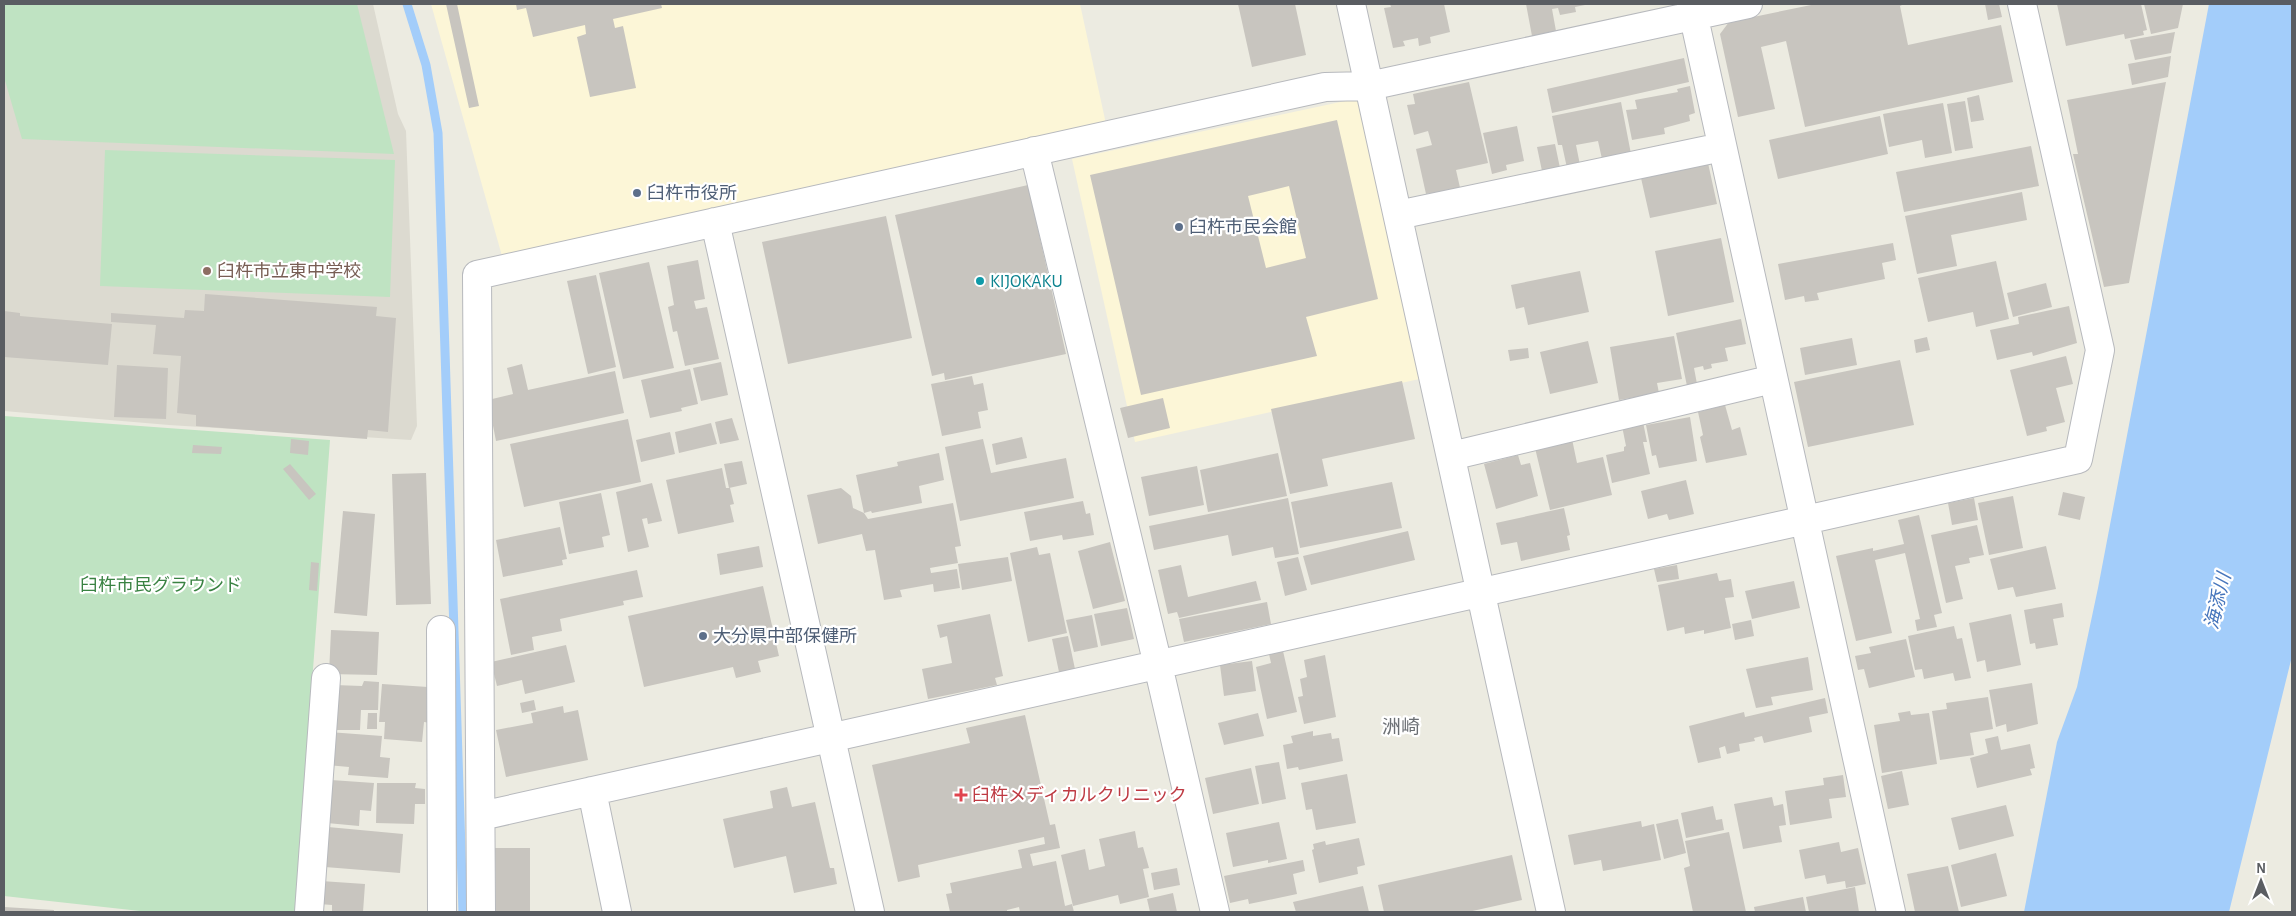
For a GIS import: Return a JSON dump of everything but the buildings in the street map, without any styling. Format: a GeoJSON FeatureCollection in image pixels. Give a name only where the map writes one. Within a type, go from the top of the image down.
{"type":"FeatureCollection","features":[{"type":"Feature","properties":{"kind":"street"},"geometry":{"type":"LineString","coordinates":[[1351,4],[1551,912]]}},
{"type":"Feature","properties":{"kind":"street"},"geometry":{"type":"LineString","coordinates":[[481,912],[477,275],[1325,87],[1370,86],[1692,10],[1748,4]]}},
{"type":"Feature","properties":{"kind":"street"},"geometry":{"type":"LineString","coordinates":[[480,816],[2078,459],[2100,350],[2022,4]]}},
{"type":"Feature","properties":{"kind":"street"},"geometry":{"type":"LineString","coordinates":[[1692,10],[1891,912]]}},
{"type":"Feature","properties":{"kind":"street"},"geometry":{"type":"LineString","coordinates":[[1398,215],[1722,147]]}},
{"type":"Feature","properties":{"kind":"street"},"geometry":{"type":"LineString","coordinates":[[1034,151],[1158,665],[1215,912]]}},
{"type":"Feature","properties":{"kind":"street"},"geometry":{"type":"LineString","coordinates":[[714,222],[870,912]]}},
{"type":"Feature","properties":{"kind":"street"},"geometry":{"type":"LineString","coordinates":[[1450,456],[1774,380]]}},
{"type":"Feature","properties":{"kind":"street"},"geometry":{"type":"LineString","coordinates":[[441,630],[442,912]]}},
{"type":"Feature","properties":{"kind":"street"},"geometry":{"type":"LineString","coordinates":[[309,912],[326,678]]}},
{"type":"Feature","properties":{"kind":"street"},"geometry":{"type":"LineString","coordinates":[[592,792],[617,912]]}},
{"type":"Feature","properties":{"kind":"shaded area","name":"臼杵市立東中学校"},"geometry":{"type":"Polygon","coordinates":[[[4,4],[373,4],[398,114],[406,131],[417,426],[411,440],[169,425],[4,411],[4,4]]]}},
{"type":"Feature","properties":{"kind":"shaded area","name":"臼杵市役所"},"geometry":{"type":"Polygon","coordinates":[[[431,4],[1080,4],[1106,124],[502,256],[431,4]]]}},
{"type":"Feature","properties":{"kind":"shaded area"},"geometry":{"type":"Polygon","coordinates":[[[1359,98],[1424,378],[1135,442],[1072,159],[1359,98]]]}},
{"type":"Feature","properties":{"kind":"green space"},"geometry":{"type":"Polygon","coordinates":[[[4,4],[357,4],[394,154],[22,139],[4,77],[4,4]]]}},
{"type":"Feature","properties":{"kind":"green space"},"geometry":{"type":"Polygon","coordinates":[[[105,150],[395,160],[390,297],[100,286],[105,150]]]}},
{"type":"Feature","properties":{"kind":"green space","name":"臼杵市民グラウンド"},"geometry":{"type":"Polygon","coordinates":[[[4,416],[330,440],[295,912],[149,912],[4,896],[4,416]]]}},
{"type":"Feature","properties":{"kind":"water","name":"海添川"},"geometry":{"type":"Polygon","coordinates":[[[2209,4],[2292,4],[2292,656],[2229,912],[2024,912],[2057,742],[2077,687],[2098,588],[2209,4]]]}},
{"type":"Feature","properties":{"kind":"waterway"},"geometry":{"type":"LineString","coordinates":[[407,4],[426,65],[438,133],[463,912]]}},
{"type":"Feature","properties":{"kind":"place","name":"臼杵市役所"},"geometry":{"type":"Point","coordinates":[637,193]}},
{"type":"Feature","properties":{"kind":"place","name":"臼杵市民会館"},"geometry":{"type":"Point","coordinates":[1179,227]}},
{"type":"Feature","properties":{"kind":"place","name":"臼杵市立東中学校"},"geometry":{"type":"Point","coordinates":[207,271]}},
{"type":"Feature","properties":{"kind":"place","name":"KIJOKAKU"},"geometry":{"type":"Point","coordinates":[980,281]}},
{"type":"Feature","properties":{"kind":"place","name":"大分県中部保健所"},"geometry":{"type":"Point","coordinates":[703,636]}},
{"type":"Feature","properties":{"kind":"place","name":"臼杵メディカルクリニック"},"geometry":{"type":"Point","coordinates":[961,795]}},
{"type":"Feature","properties":{"kind":"district","name":"洲崎"},"geometry":{"type":"Point","coordinates":[1401,726]}}]}
